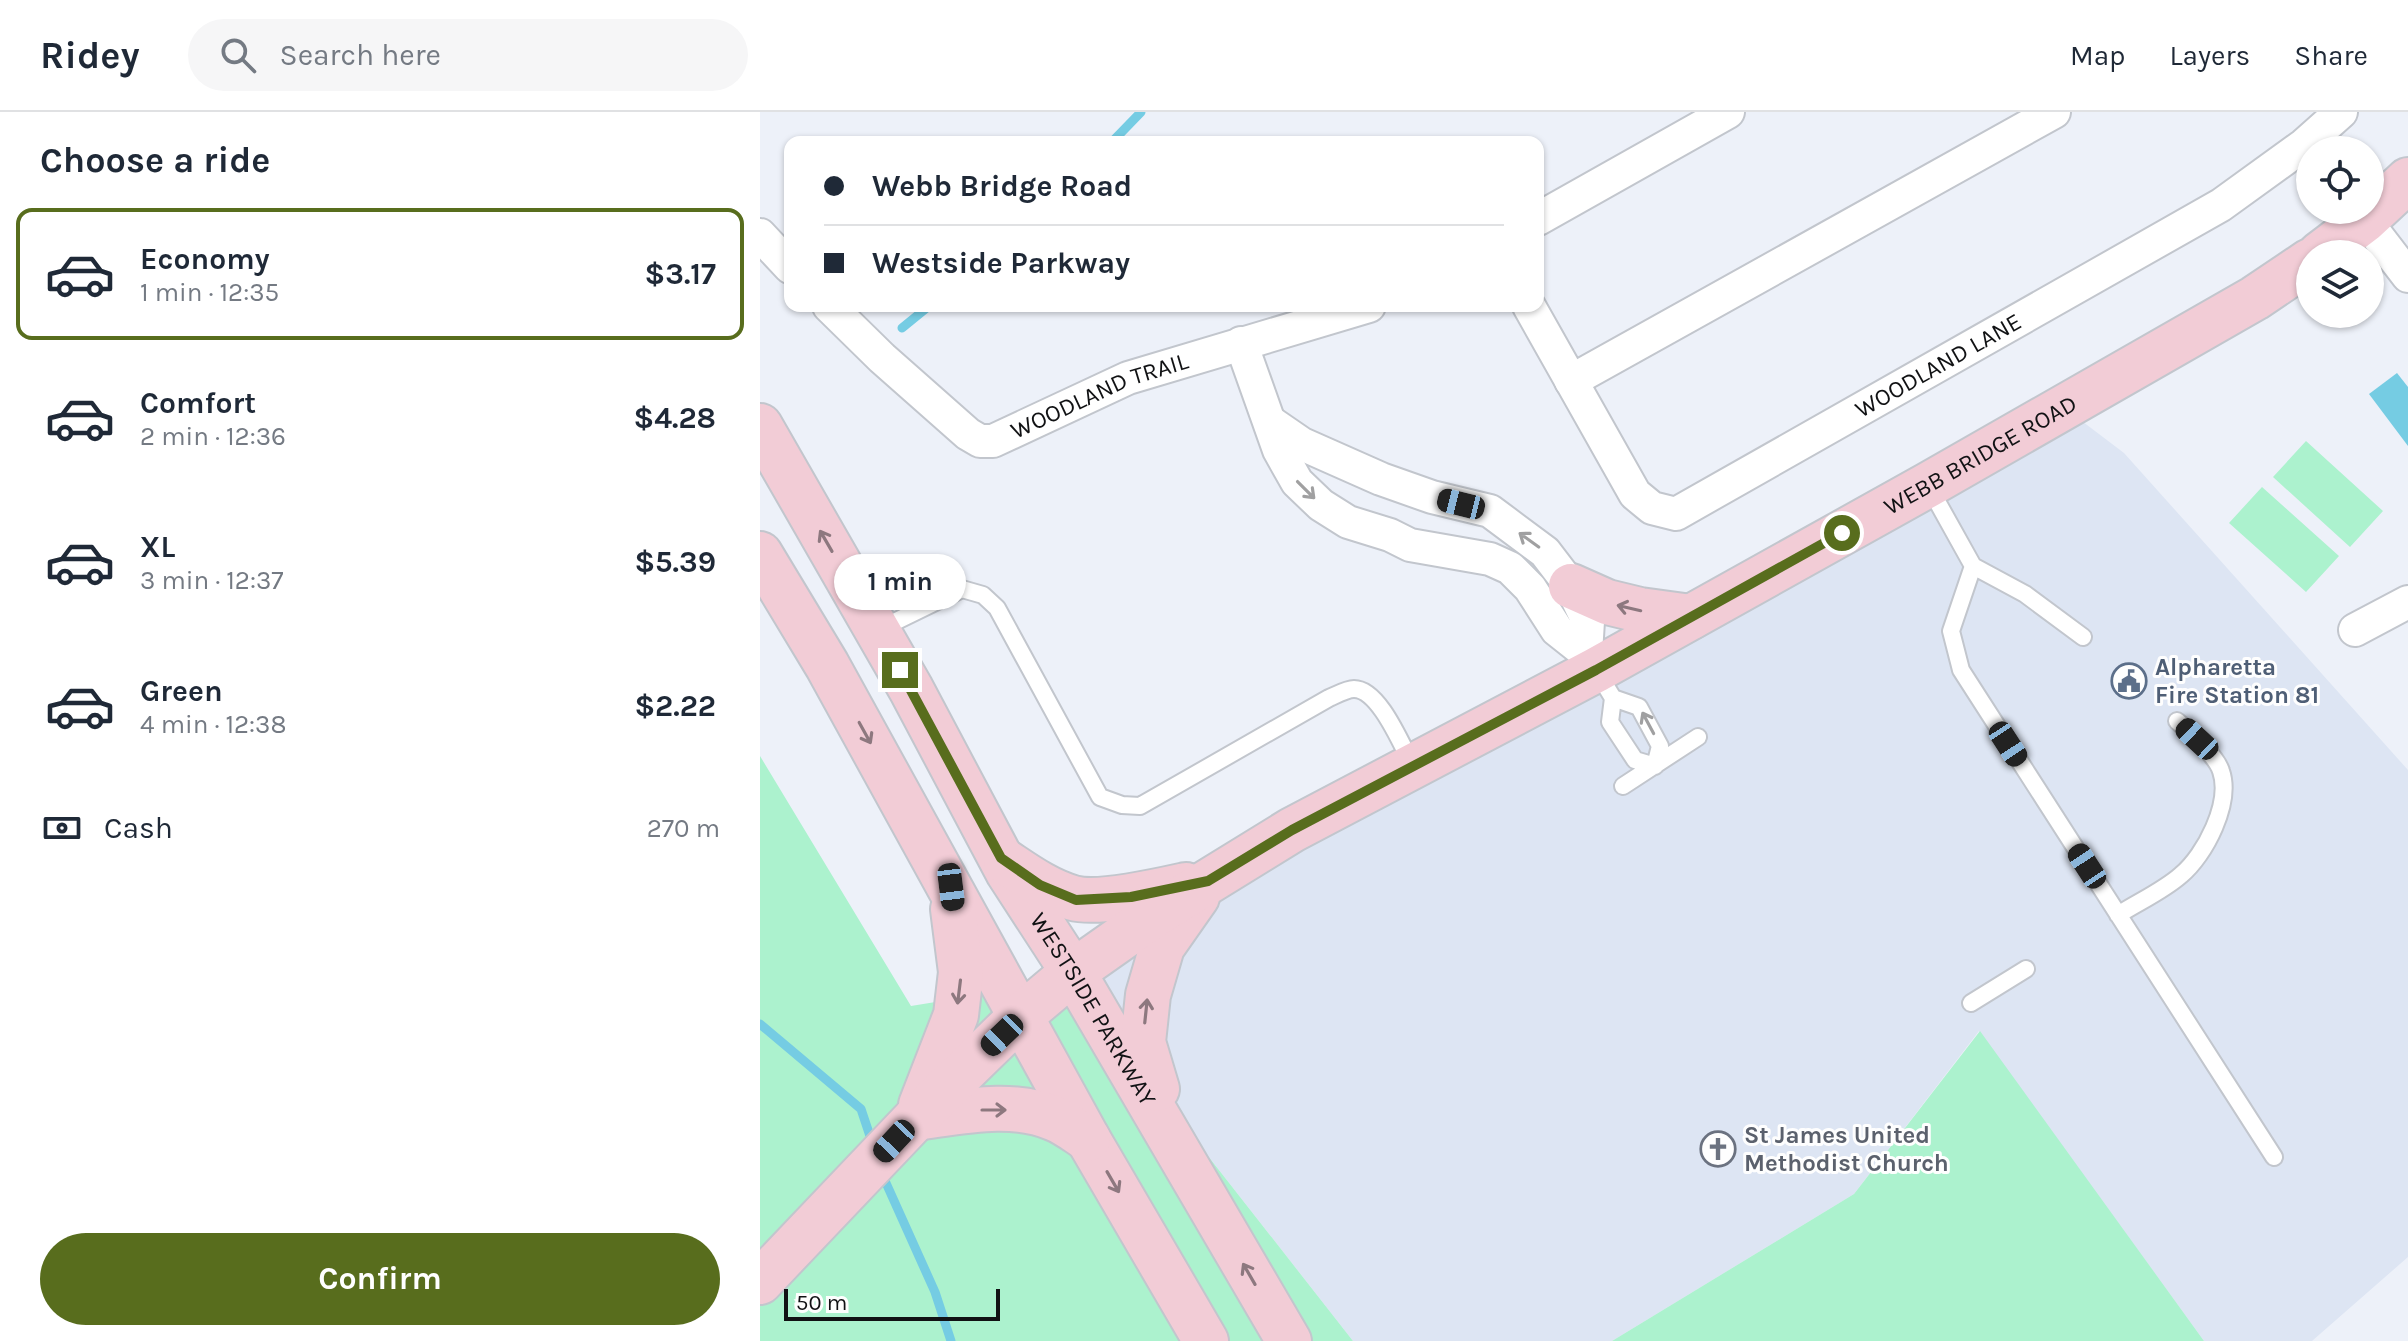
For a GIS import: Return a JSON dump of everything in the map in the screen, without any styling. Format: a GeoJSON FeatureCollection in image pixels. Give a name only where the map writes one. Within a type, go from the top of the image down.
{"type":"FeatureCollection","features":[{"type":"Feature","properties":{"kind":"main road"},"geometry":{"type":"LineString","coordinates":[[2384,202],[2408,180]]}},
{"type":"Feature","properties":{"kind":"main road"},"geometry":{"type":"LineString","coordinates":[[2339,240],[2360,224]]}},
{"type":"Feature","properties":{"kind":"main road","name":"WEBB BRIDGE ROAD"},"geometry":{"type":"LineString","coordinates":[[760,1282],[916,1118],[1022,1015],[1073,972],[1208,881],[1292,830],[1413,765],[1598,674],[1691,617],[2255,298],[2296,270]]}},
{"type":"Feature","properties":{"kind":"main road","name":"WESTSIDE PARKWAY"},"geometry":{"type":"LineString","coordinates":[[760,426],[877,630],[1001,858],[1073,972],[1289,1341]]}},
{"type":"Feature","properties":{"kind":"main road"},"geometry":{"type":"LineString","coordinates":[[760,554],[827,665],[1088,1139],[1206,1341]]}},
{"type":"Feature","properties":{"kind":"main road"},"geometry":{"type":"LineString","coordinates":[[1571,586],[1607,602],[1691,617]]}},
{"type":"Feature","properties":{"kind":"main road"},"geometry":{"type":"LineString","coordinates":[[1001,858],[1040,885],[1076,900],[1131,897],[1208,881]]}},
{"type":"Feature","properties":{"kind":"main road"},"geometry":{"type":"LineString","coordinates":[[1171,1141],[1143,1042],[1148,995],[1162,947],[1208,881]]}},
{"type":"Feature","properties":{"kind":"main road"},"geometry":{"type":"LineString","coordinates":[[951,887],[961,972],[956,1015],[916,1118],[987,1109],[1034,1112],[1057,1119],[1088,1139]]}},
{"type":"Feature","properties":{"kind":"street"},"geometry":{"type":"LineString","coordinates":[[1544,216],[1728,112]]}},
{"type":"Feature","properties":{"kind":"street"},"geometry":{"type":"LineString","coordinates":[[1571,381],[2054,112]]}},
{"type":"Feature","properties":{"kind":"street","name":"WOODLAND LANE"},"geometry":{"type":"LineString","coordinates":[[1532,312],[1635,494],[1652,508],[1676,514],[2221,205],[2304,145],[2341,112]]}},
{"type":"Feature","properties":{"kind":"street"},"geometry":{"type":"LineString","coordinates":[[2368,224],[2408,276]]}},
{"type":"Feature","properties":{"kind":"street"},"geometry":{"type":"LineString","coordinates":[[760,235],[784,261]]}},
{"type":"Feature","properties":{"kind":"street","name":"WOODLAND TRAIL"},"geometry":{"type":"LineString","coordinates":[[835,312],[882,358],[968,434],[980,441],[993,441],[1128,378],[1348,312]]}},
{"type":"Feature","properties":{"kind":"street"},"geometry":{"type":"LineString","coordinates":[[1241,343],[1279,450],[1297,482],[1321,505],[1348,522],[1390,535],[1410,545],[1490,559],[1510,568],[1530,588],[1557,630],[1598,674]]}},
{"type":"Feature","properties":{"kind":"street"},"geometry":{"type":"LineString","coordinates":[[1270,422],[1302,444],[1405,488],[1490,511],[1545,552],[1571,586],[1588,621],[1598,674]]}},
{"type":"Feature","properties":{"kind":"street"},"geometry":{"type":"LineString","coordinates":[[1390,535],[1405,488]]}},
{"type":"Feature","properties":{"kind":"street"},"geometry":{"type":"LineString","coordinates":[[2355,630],[2408,602]]}},
{"type":"Feature","properties":{"kind":"lane"},"geometry":{"type":"LineString","coordinates":[[1928,485],[1973,566],[2025,594],[2083,637]]}},
{"type":"Feature","properties":{"kind":"lane"},"geometry":{"type":"LineString","coordinates":[[1973,566],[1951,631],[1961,670],[2274,1157]]}},
{"type":"Feature","properties":{"kind":"lane"},"geometry":{"type":"LineString","coordinates":[[877,630],[962,589],[983,595],[997,608],[1100,797],[1122,805],[1140,806],[1329,698],[1353,688],[1367,692],[1377,702],[1413,765]]}},
{"type":"Feature","properties":{"kind":"lane"},"geometry":{"type":"LineString","coordinates":[[1598,674],[1639,707],[1660,746],[1655,766]]}},
{"type":"Feature","properties":{"kind":"lane"},"geometry":{"type":"LineString","coordinates":[[1598,674],[1610,722],[1635,760],[1655,766]]}},
{"type":"Feature","properties":{"kind":"lane"},"geometry":{"type":"LineString","coordinates":[[2118,915],[2181,875],[2205,847],[2224,802],[2221,770],[2197,739],[2177,721]]}},
{"type":"Feature","properties":{"kind":"lane"},"geometry":{"type":"LineString","coordinates":[[1623,786],[1698,737]]}},
{"type":"Feature","properties":{"kind":"lane"},"geometry":{"type":"LineString","coordinates":[[1971,1003],[2026,969]]}},
{"type":"Feature","properties":{"kind":"shaded area"},"geometry":{"type":"Polygon","coordinates":[[[2062,406],[2124,453],[2408,770],[2408,1257],[2312,1341],[2204,1341],[1979,1031],[1854,1194],[1612,1341],[1353,1341],[1070,980],[2062,406]]]}},
{"type":"Feature","properties":{"kind":"green space"},"geometry":{"type":"Polygon","coordinates":[[[2306,441],[2383,511],[2350,547],[2273,477],[2306,441]]]}},
{"type":"Feature","properties":{"kind":"green space"},"geometry":{"type":"Polygon","coordinates":[[[2262,487],[2339,556],[2306,592],[2229,523],[2262,487]]]}},
{"type":"Feature","properties":{"kind":"green space"},"geometry":{"type":"Polygon","coordinates":[[[760,756],[911,1006],[1070,980],[1353,1341],[760,1341],[760,756]]]}},
{"type":"Feature","properties":{"kind":"green space"},"geometry":{"type":"Polygon","coordinates":[[[1980,1031],[2204,1341],[1612,1341],[1854,1194],[1980,1031]]]}},
{"type":"Feature","properties":{"kind":"water"},"geometry":{"type":"Polygon","coordinates":[[[2397,373],[2408,387],[2408,446],[2369,394],[2397,373]]]}},
{"type":"Feature","properties":{"kind":"waterway"},"geometry":{"type":"LineString","coordinates":[[1118,136],[1141,112]]}},
{"type":"Feature","properties":{"kind":"waterway"},"geometry":{"type":"LineString","coordinates":[[902,328],[922,312]]}},
{"type":"Feature","properties":{"kind":"waterway"},"geometry":{"type":"LineString","coordinates":[[760,1024],[861,1109],[873,1145]]}},
{"type":"Feature","properties":{"kind":"waterway"},"geometry":{"type":"LineString","coordinates":[[882,1174],[935,1292],[951,1341]]}},
{"type":"Feature","properties":{"kind":"place","name":"Alpharetta Fire Station 81"},"geometry":{"type":"Point","coordinates":[2129,681]}},
{"type":"Feature","properties":{"kind":"place","name":"St James United Methodist Church"},"geometry":{"type":"Point","coordinates":[1718,1149]}},
{"type":"Feature","properties":{"kind":"route"},"geometry":{"type":"LineString","coordinates":[[900,670],[1001,858],[1040,885],[1076,900],[1131,897],[1208,881],[1292,830],[1596,670],[1842,533]]}}]}
